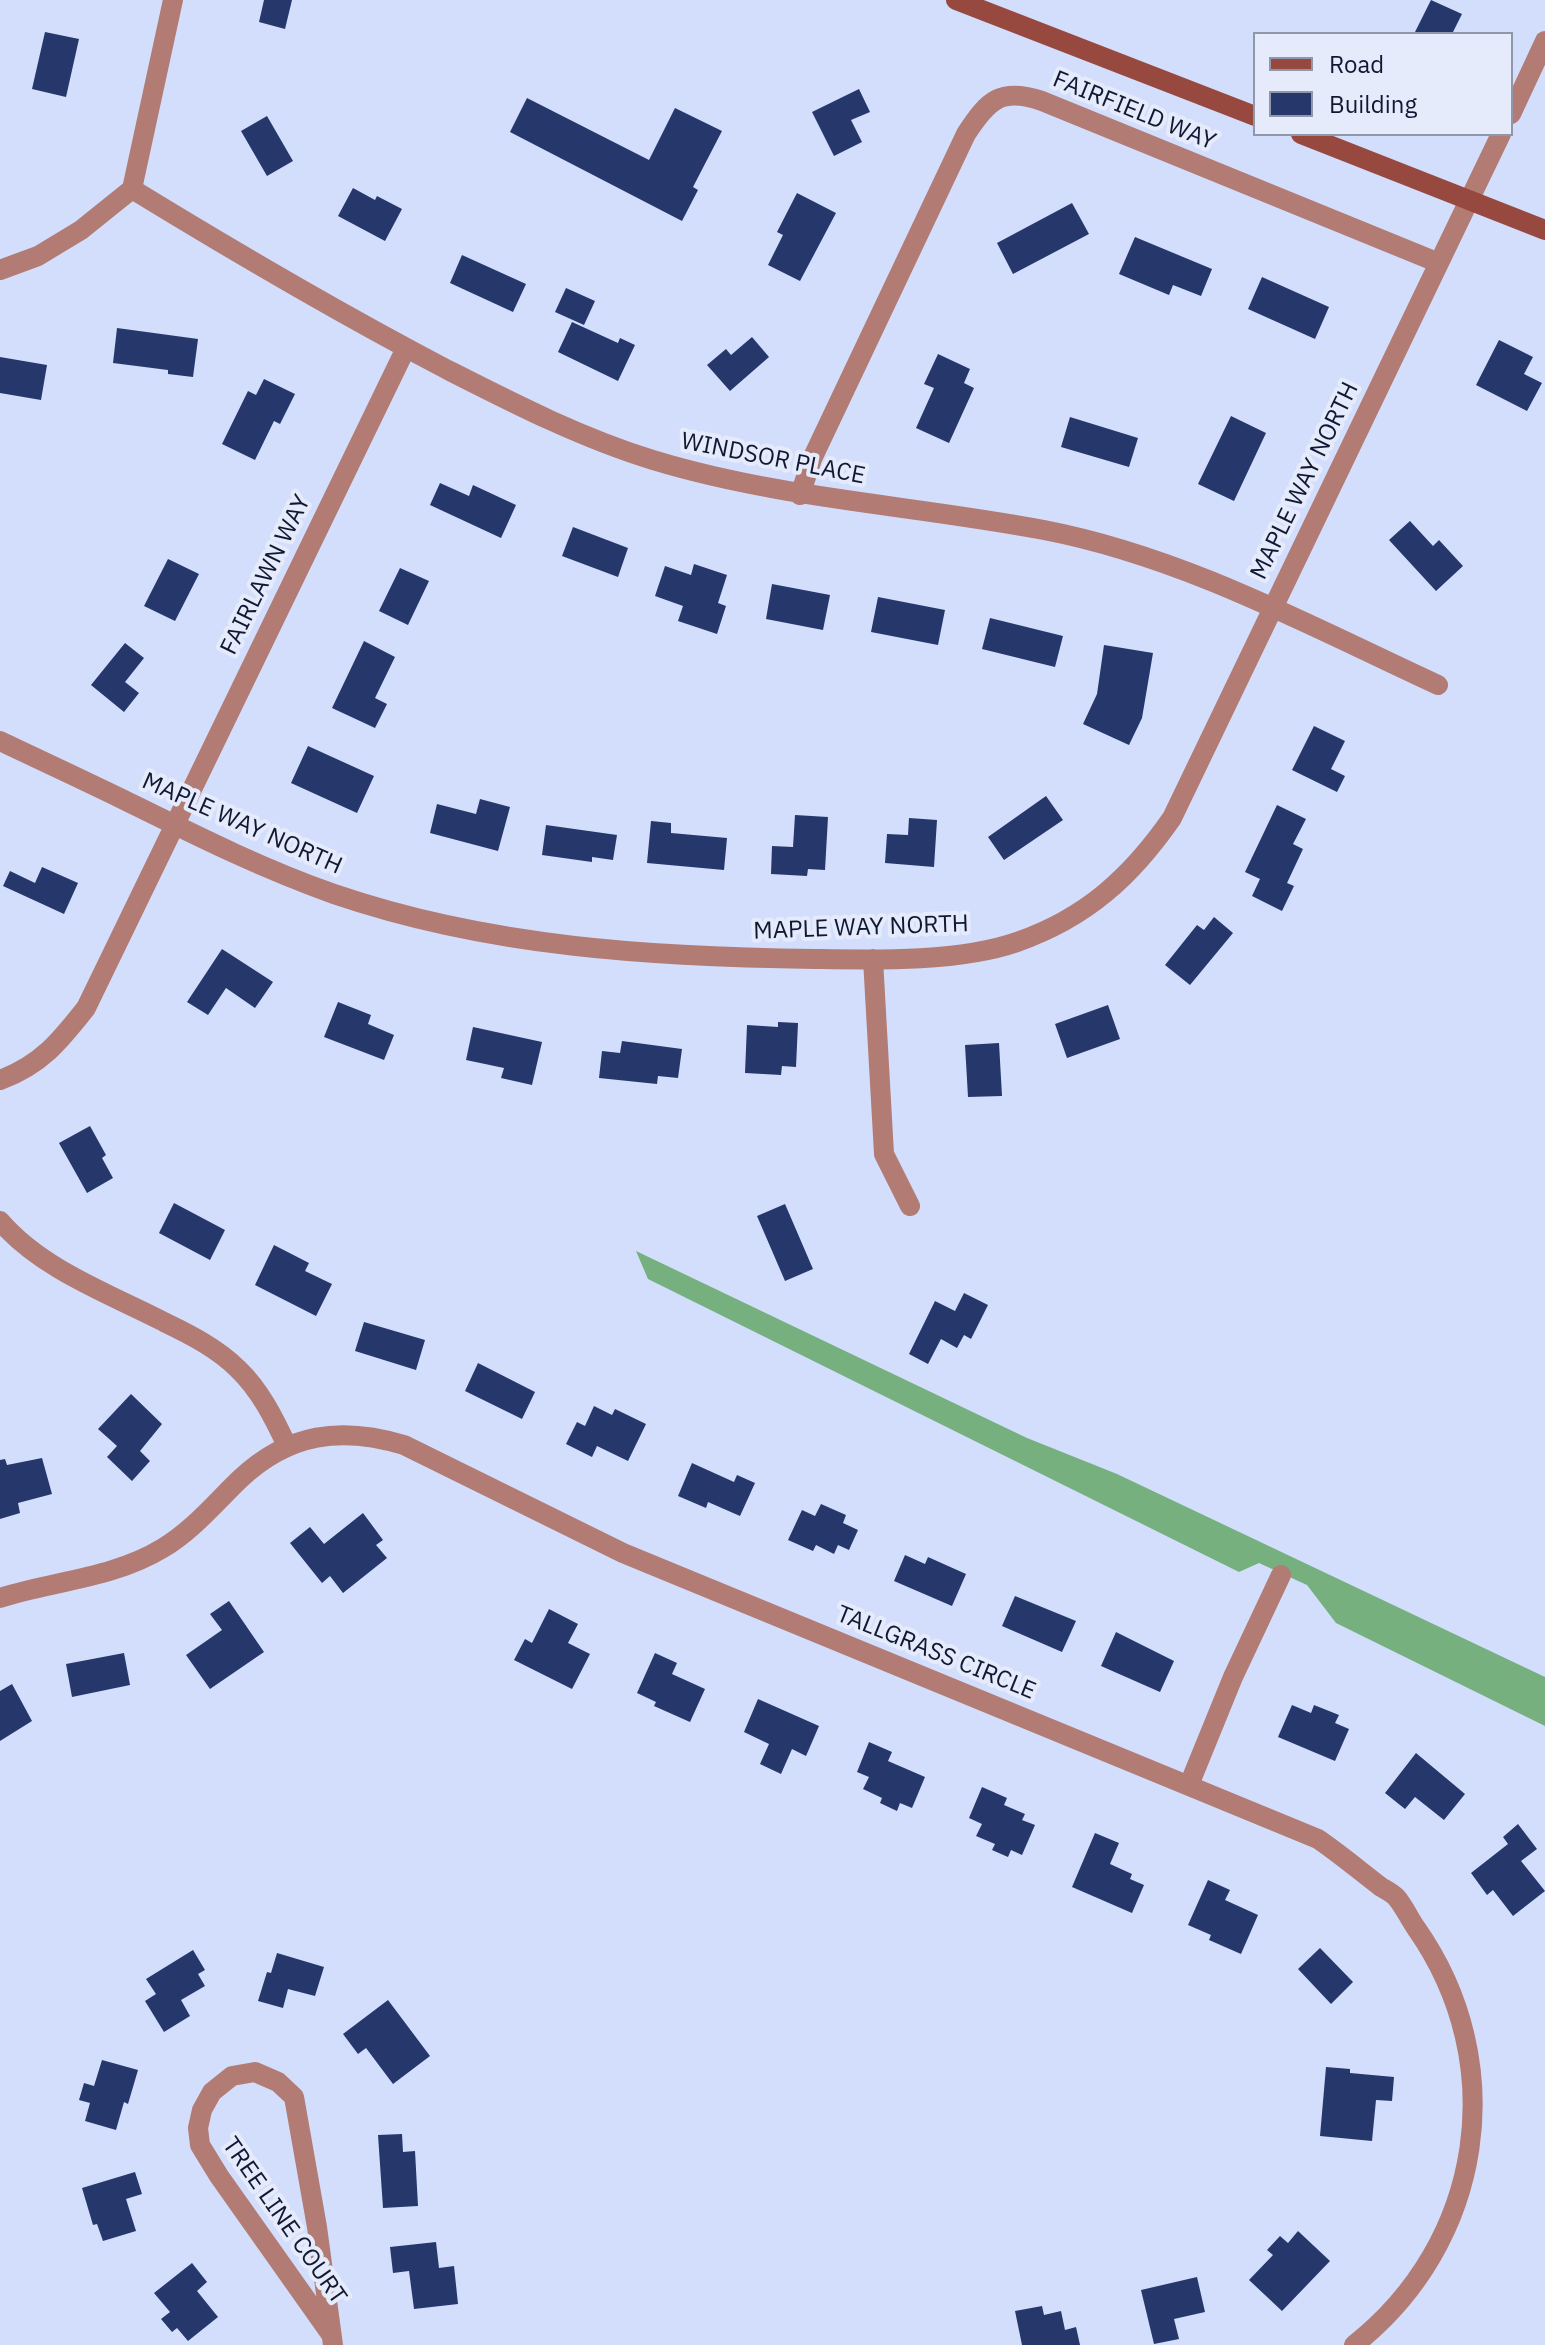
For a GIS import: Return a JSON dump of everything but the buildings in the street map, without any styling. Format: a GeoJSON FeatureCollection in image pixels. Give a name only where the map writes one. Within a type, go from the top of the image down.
{"type":"FeatureCollection","features":[{"type":"Feature","properties":{"kind":"main road"},"geometry":{"type":"LineString","coordinates":[[956,0],[1253,115]]}},
{"type":"Feature","properties":{"kind":"main road"},"geometry":{"type":"LineString","coordinates":[[1306,136],[1545,230]]}},
{"type":"Feature","properties":{"kind":"street"},"geometry":{"type":"LineString","coordinates":[[0,270],[38,256],[81,230],[132,189],[173,0]]}},
{"type":"Feature","properties":{"kind":"street"},"geometry":{"type":"LineString","coordinates":[[1513,110],[1545,41]]}},
{"type":"Feature","properties":{"kind":"street","name":"FAIRFIELD WAY"},"geometry":{"type":"LineString","coordinates":[[800,495],[812,459],[966,134],[981,111],[997,98],[1009,95],[1042,101],[1439,263]]}},
{"type":"Feature","properties":{"kind":"street","name":"MAPLE WAY NORTH"},"geometry":{"type":"LineString","coordinates":[[0,741],[258,864],[336,895],[462,929],[545,944],[732,958],[873,959],[950,955],[1015,943],[1069,919],[1109,891],[1147,853],[1172,818],[1500,136]]}},
{"type":"Feature","properties":{"kind":"street","name":"WINDSOR PLACE"},"geometry":{"type":"LineString","coordinates":[[132,189],[242,257],[406,348],[516,405],[585,436],[652,460],[725,480],[800,495],[1045,530],[1166,563],[1273,607],[1438,685]]}},
{"type":"Feature","properties":{"kind":"street","name":"FAIRLAWN WAY"},"geometry":{"type":"LineString","coordinates":[[0,1080],[35,1063],[56,1047],[86,1008],[406,348]]}},
{"type":"Feature","properties":{"kind":"street"},"geometry":{"type":"LineString","coordinates":[[873,959],[884,1154],[910,1206]]}},
{"type":"Feature","properties":{"kind":"street"},"geometry":{"type":"LineString","coordinates":[[0,1221],[48,1261],[214,1349],[238,1368],[257,1392],[274,1417],[287,1446]]}},
{"type":"Feature","properties":{"kind":"street","name":"TALLGRASS CIRCLE"},"geometry":{"type":"LineString","coordinates":[[0,1598],[111,1571],[164,1548],[212,1509],[256,1465],[287,1446],[313,1438],[358,1434],[404,1445],[623,1553],[1318,1839],[1396,1897],[1430,1948],[1457,2007],[1468,2049],[1473,2089],[1473,2127],[1460,2193],[1450,2221],[1418,2279],[1395,2309],[1354,2345]]}},
{"type":"Feature","properties":{"kind":"street"},"geometry":{"type":"LineString","coordinates":[[1189,1785],[1233,1677],[1281,1575]]}},
{"type":"Feature","properties":{"kind":"street","name":"TREE LINE COURT"},"geometry":{"type":"LineString","coordinates":[[255,2072],[278,2082],[294,2097],[317,2227],[331,2339],[200,2145],[198,2128],[202,2110],[212,2092],[232,2076],[255,2072]]}},
{"type":"Feature","properties":{"kind":"green space"},"geometry":{"type":"Polygon","coordinates":[[[636,1251],[1027,1438],[1117,1474],[1545,1677],[1545,1726],[1336,1623],[1307,1585],[1259,1563],[1239,1572],[648,1279],[636,1251]]]}}]}
